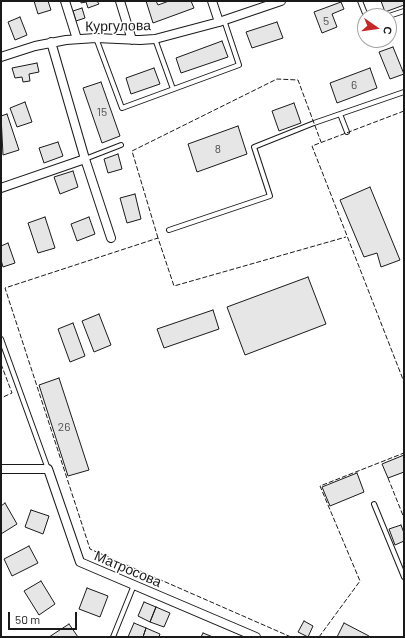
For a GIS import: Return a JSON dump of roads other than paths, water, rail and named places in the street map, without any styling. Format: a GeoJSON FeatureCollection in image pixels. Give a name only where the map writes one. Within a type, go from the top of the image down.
{"type":"FeatureCollection","features":[{"type":"Feature","properties":{"kind":"street"},"geometry":{"type":"LineString","coordinates":[[65,1],[77,40]]}},
{"type":"Feature","properties":{"kind":"street"},"geometry":{"type":"LineString","coordinates":[[120,1],[132,40]]}},
{"type":"Feature","properties":{"kind":"street"},"geometry":{"type":"LineString","coordinates":[[212,1],[222,21]]}},
{"type":"Feature","properties":{"kind":"street","name":"Кургулова"},"geometry":{"type":"LineString","coordinates":[[1,58],[51,42],[96,38],[132,40],[155,38],[222,21],[281,1]]}},
{"type":"Feature","properties":{"kind":"street"},"geometry":{"type":"LineString","coordinates":[[51,42],[85,159],[111,238]]}},
{"type":"Feature","properties":{"kind":"street"},"geometry":{"type":"LineString","coordinates":[[1,188],[85,159]]}},
{"type":"Feature","properties":{"kind":"street"},"geometry":{"type":"LineString","coordinates":[[1,469],[48,469]]}},
{"type":"Feature","properties":{"kind":"street","name":"Матросова"},"geometry":{"type":"LineString","coordinates":[[48,469],[80,562],[256,637]]}},
{"type":"Feature","properties":{"kind":"lane"},"geometry":{"type":"LineString","coordinates":[[96,38],[122,108],[240,65],[222,21]]}},
{"type":"Feature","properties":{"kind":"lane"},"geometry":{"type":"LineString","coordinates":[[155,38],[173,90]]}},
{"type":"Feature","properties":{"kind":"lane"},"geometry":{"type":"LineString","coordinates":[[169,230],[270,196],[254,147],[314,123],[404,92]]}},
{"type":"Feature","properties":{"kind":"lane"},"geometry":{"type":"LineString","coordinates":[[340,114],[347,132]]}},
{"type":"Feature","properties":{"kind":"lane"},"geometry":{"type":"LineString","coordinates":[[85,159],[121,145]]}},
{"type":"Feature","properties":{"kind":"lane"},"geometry":{"type":"LineString","coordinates":[[1,339],[48,469]]}},
{"type":"Feature","properties":{"kind":"lane"},"geometry":{"type":"LineString","coordinates":[[374,504],[404,578]]}},
{"type":"Feature","properties":{"kind":"lane"},"geometry":{"type":"LineString","coordinates":[[114,637],[134,585]]}}]}
